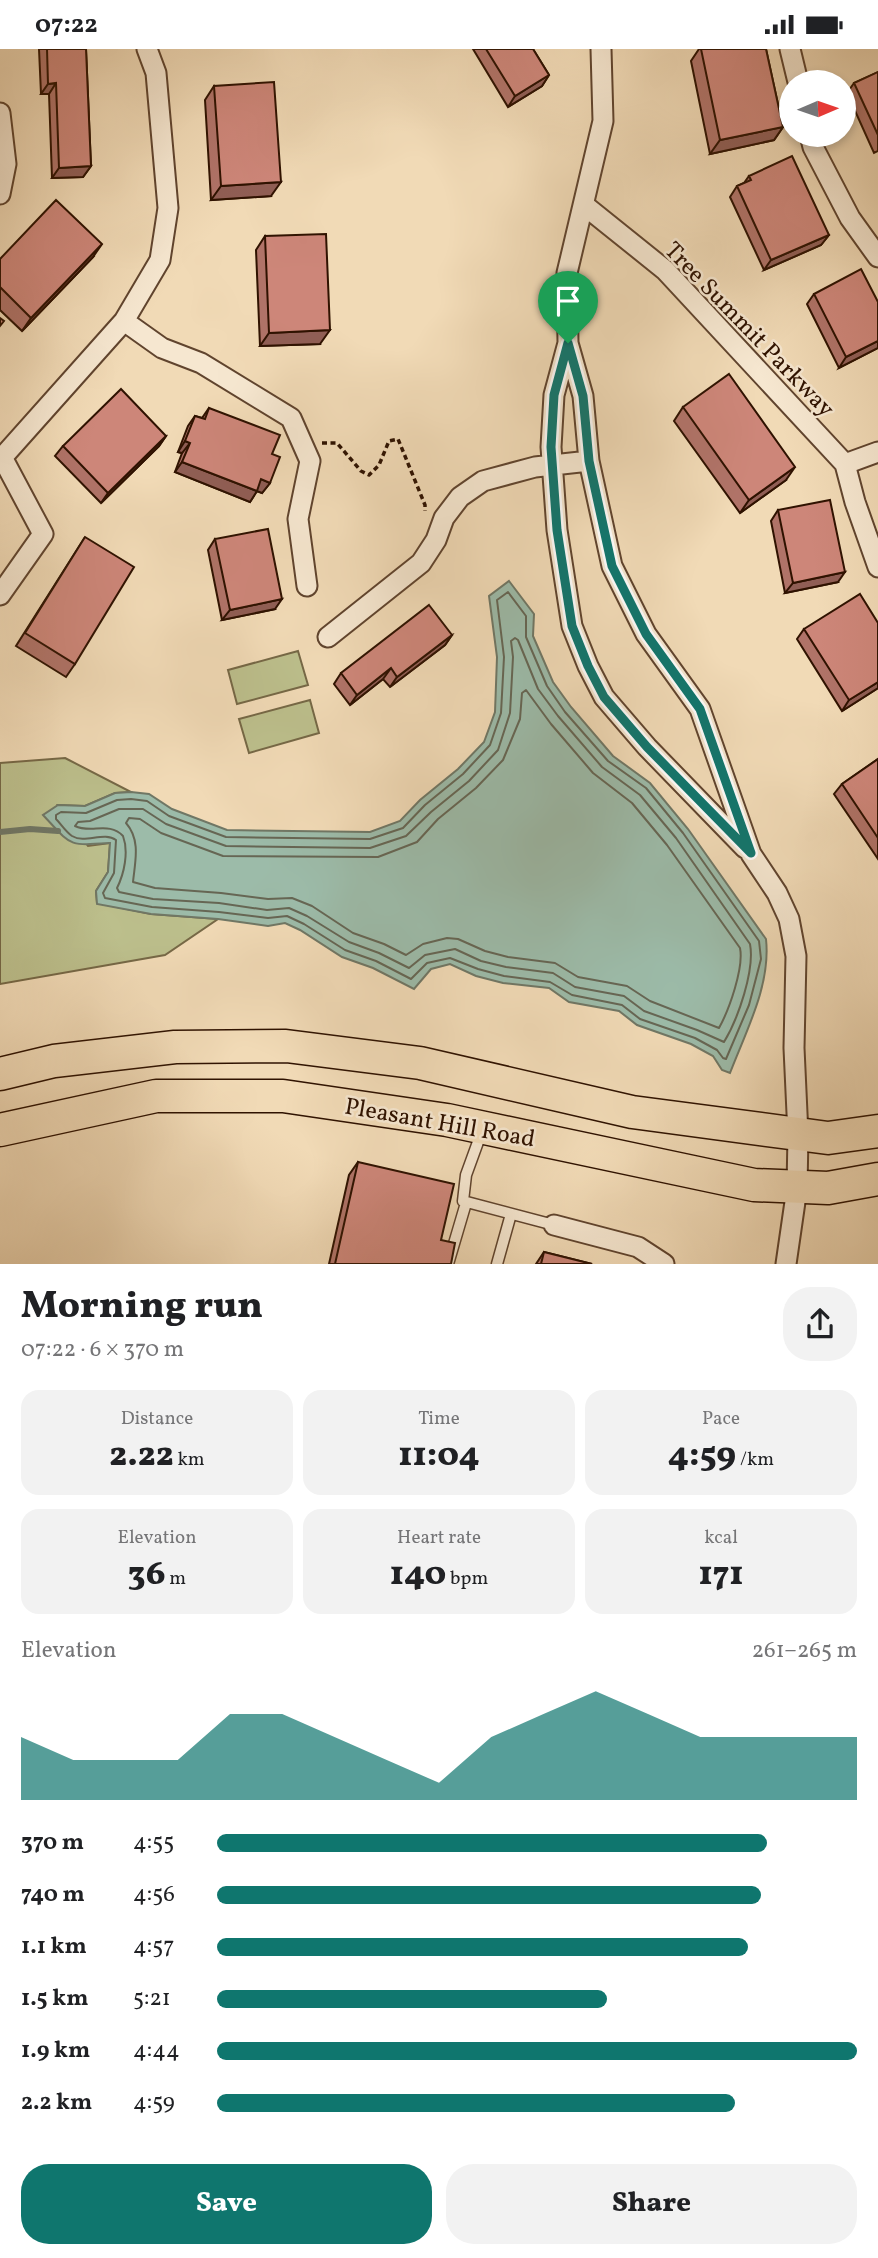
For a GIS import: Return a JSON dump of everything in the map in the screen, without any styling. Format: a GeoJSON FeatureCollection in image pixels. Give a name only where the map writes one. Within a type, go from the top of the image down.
{"type":"FeatureCollection","features":[{"type":"Feature","properties":{"kind":"highway","name":"Pleasant Hill Road"},"geometry":{"type":"LineString","coordinates":[[0,1074],[54,1061],[175,1047],[285,1046],[419,1063],[632,1112],[828,1138],[878,1131]]}},
{"type":"Feature","properties":{"kind":"highway","name":"Pleasant Hill Road"},"geometry":{"type":"LineString","coordinates":[[0,1130],[156,1096],[282,1096],[447,1119],[754,1185],[797,1179],[828,1188],[878,1179]]}},
{"type":"Feature","properties":{"kind":"street"},"geometry":{"type":"LineString","coordinates":[[0,595],[43,534],[1,459],[124,321],[160,260],[168,208],[156,73],[147,49]]}},
{"type":"Feature","properties":{"kind":"street"},"geometry":{"type":"LineString","coordinates":[[601,49],[603,121],[566,273],[568,343],[583,396],[589,461],[612,566],[646,634],[700,709],[751,853]]}},
{"type":"Feature","properties":{"kind":"street"},"geometry":{"type":"LineString","coordinates":[[790,49],[794,70]]}},
{"type":"Feature","properties":{"kind":"street"},"geometry":{"type":"LineString","coordinates":[[0,113],[6,164],[0,194]]}},
{"type":"Feature","properties":{"kind":"street"},"geometry":{"type":"LineString","coordinates":[[813,147],[850,218],[878,257]]}},
{"type":"Feature","properties":{"kind":"street","name":"Tree Summit Parkway"},"geometry":{"type":"LineString","coordinates":[[584,205],[665,270],[845,464],[878,567]]}},
{"type":"Feature","properties":{"kind":"street"},"geometry":{"type":"LineString","coordinates":[[124,321],[162,348],[201,363],[291,418],[310,461],[298,519],[307,586]]}},
{"type":"Feature","properties":{"kind":"street"},"geometry":{"type":"LineString","coordinates":[[568,343],[554,395],[551,465],[557,530],[572,626],[604,697],[647,747],[751,853],[777,893],[789,919],[796,956],[794,1048],[798,1135],[797,1179],[786,1264]]}},
{"type":"Feature","properties":{"kind":"street"},"geometry":{"type":"LineString","coordinates":[[845,464],[878,452]]}},
{"type":"Feature","properties":{"kind":"street"},"geometry":{"type":"LineString","coordinates":[[328,637],[421,563],[444,518],[460,497],[483,481],[551,465],[589,461]]}},
{"type":"Feature","properties":{"kind":"street"},"geometry":{"type":"LineString","coordinates":[[554,1225],[638,1247],[664,1264]]}},
{"type":"Feature","properties":{"kind":"lane"},"geometry":{"type":"LineString","coordinates":[[449,1264],[466,1203],[463,1197],[466,1175],[483,1127]]}},
{"type":"Feature","properties":{"kind":"lane"},"geometry":{"type":"LineString","coordinates":[[466,1203],[554,1225]]}},
{"type":"Feature","properties":{"kind":"lane"},"geometry":{"type":"LineString","coordinates":[[497,1264],[511,1214]]}},
{"type":"Feature","properties":{"kind":"path"},"geometry":{"type":"LineString","coordinates":[[303,443],[337,443],[360,471],[369,475],[379,465],[389,441],[398,439],[425,505],[425,527],[431,548]]}},
{"type":"Feature","properties":{"kind":"green space"},"geometry":{"type":"Polygon","coordinates":[[[298,651],[308,685],[237,704],[228,670],[298,651]]]}},
{"type":"Feature","properties":{"kind":"green space"},"geometry":{"type":"Polygon","coordinates":[[[310,700],[319,733],[249,753],[239,719],[310,700]]]}},
{"type":"Feature","properties":{"kind":"green space"},"geometry":{"type":"Polygon","coordinates":[[[65,758],[131,792],[115,793],[85,806],[58,805],[88,846],[110,843],[108,872],[96,891],[97,903],[151,914],[218,919],[165,955],[0,984],[0,763],[65,758]]]}},
{"type":"Feature","properties":{"kind":"water"},"geometry":{"type":"Polygon","coordinates":[[[509,581],[534,614],[533,636],[553,682],[613,756],[650,783],[688,829],[766,939],[767,956],[761,991],[730,1073],[722,1070],[713,1056],[691,1044],[637,1025],[619,1011],[569,1002],[549,988],[503,983],[476,976],[450,964],[431,969],[414,989],[373,968],[342,957],[285,923],[268,926],[151,914],[97,904],[96,891],[108,872],[110,843],[71,842],[43,815],[58,805],[85,806],[115,793],[131,792],[149,794],[172,809],[227,830],[370,832],[400,821],[484,742],[495,712],[497,657],[489,596],[509,581]]]}},
{"type":"Feature","properties":{"kind":"building"},"geometry":{"type":"Polygon","coordinates":[[[47,49],[86,49],[91,166],[59,168],[56,83],[48,84],[47,49]]]}},
{"type":"Feature","properties":{"kind":"building"},"geometry":{"type":"Polygon","coordinates":[[[486,49],[533,49],[549,75],[515,96],[486,49]]]}},
{"type":"Feature","properties":{"kind":"building"},"geometry":{"type":"Polygon","coordinates":[[[701,49],[766,49],[779,109],[779,128],[720,140],[701,49]]]}},
{"type":"Feature","properties":{"kind":"building"},"geometry":{"type":"Polygon","coordinates":[[[878,72],[878,135],[856,87],[856,82],[878,72]]]}},
{"type":"Feature","properties":{"kind":"building"},"geometry":{"type":"Polygon","coordinates":[[[274,82],[281,182],[221,186],[214,86],[274,82]]]}},
{"type":"Feature","properties":{"kind":"building"},"geometry":{"type":"Polygon","coordinates":[[[792,156],[829,235],[771,260],[737,186],[751,180],[749,176],[792,156]]]}},
{"type":"Feature","properties":{"kind":"building"},"geometry":{"type":"Polygon","coordinates":[[[56,200],[102,244],[31,318],[0,287],[0,259],[56,200]]]}},
{"type":"Feature","properties":{"kind":"building"},"geometry":{"type":"Polygon","coordinates":[[[326,234],[330,330],[269,333],[265,236],[326,234]]]}},
{"type":"Feature","properties":{"kind":"building"},"geometry":{"type":"Polygon","coordinates":[[[861,269],[878,302],[878,341],[846,357],[814,294],[861,269]]]}},
{"type":"Feature","properties":{"kind":"building"},"geometry":{"type":"Polygon","coordinates":[[[729,374],[795,467],[749,500],[683,407],[729,374]]]}},
{"type":"Feature","properties":{"kind":"building"},"geometry":{"type":"Polygon","coordinates":[[[121,389],[166,436],[108,493],[63,446],[121,389]]]}},
{"type":"Feature","properties":{"kind":"building"},"geometry":{"type":"Polygon","coordinates":[[[209,408],[280,435],[272,454],[280,457],[270,483],[261,479],[257,491],[182,462],[190,443],[185,441],[195,416],[205,419],[209,408]]]}},
{"type":"Feature","properties":{"kind":"building"},"geometry":{"type":"Polygon","coordinates":[[[830,500],[845,572],[793,583],[778,510],[830,500]]]}},
{"type":"Feature","properties":{"kind":"building"},"geometry":{"type":"Polygon","coordinates":[[[268,529],[282,599],[230,610],[215,539],[268,529]]]}},
{"type":"Feature","properties":{"kind":"building"},"geometry":{"type":"Polygon","coordinates":[[[85,537],[134,567],[75,664],[25,633],[85,537]]]}},
{"type":"Feature","properties":{"kind":"building"},"geometry":{"type":"Polygon","coordinates":[[[860,594],[878,623],[878,682],[849,700],[804,629],[860,594]]]}},
{"type":"Feature","properties":{"kind":"building"},"geometry":{"type":"Polygon","coordinates":[[[429,605],[452,635],[397,677],[391,668],[357,695],[341,673],[429,605]]]}},
{"type":"Feature","properties":{"kind":"building"},"geometry":{"type":"Polygon","coordinates":[[[878,759],[878,838],[842,784],[878,759]]]}},
{"type":"Feature","properties":{"kind":"building"},"geometry":{"type":"Polygon","coordinates":[[[358,1162],[454,1184],[441,1240],[455,1243],[451,1264],[335,1264],[358,1162]]]}},
{"type":"Feature","properties":{"kind":"building"},"geometry":{"type":"Polygon","coordinates":[[[544,1252],[592,1264],[541,1264],[544,1252]]]}},
{"type":"Feature","properties":{"kind":"waterway"},"geometry":{"type":"LineString","coordinates":[[0,832],[30,829],[58,831]]}},
{"type":"Feature","properties":{"kind":"route"},"geometry":{"type":"LineString","coordinates":[[568,343],[583,396],[589,461],[612,566],[646,634],[700,709],[751,853],[647,747],[604,697],[572,626],[557,530],[551,465],[554,395],[568,343]]}}]}
